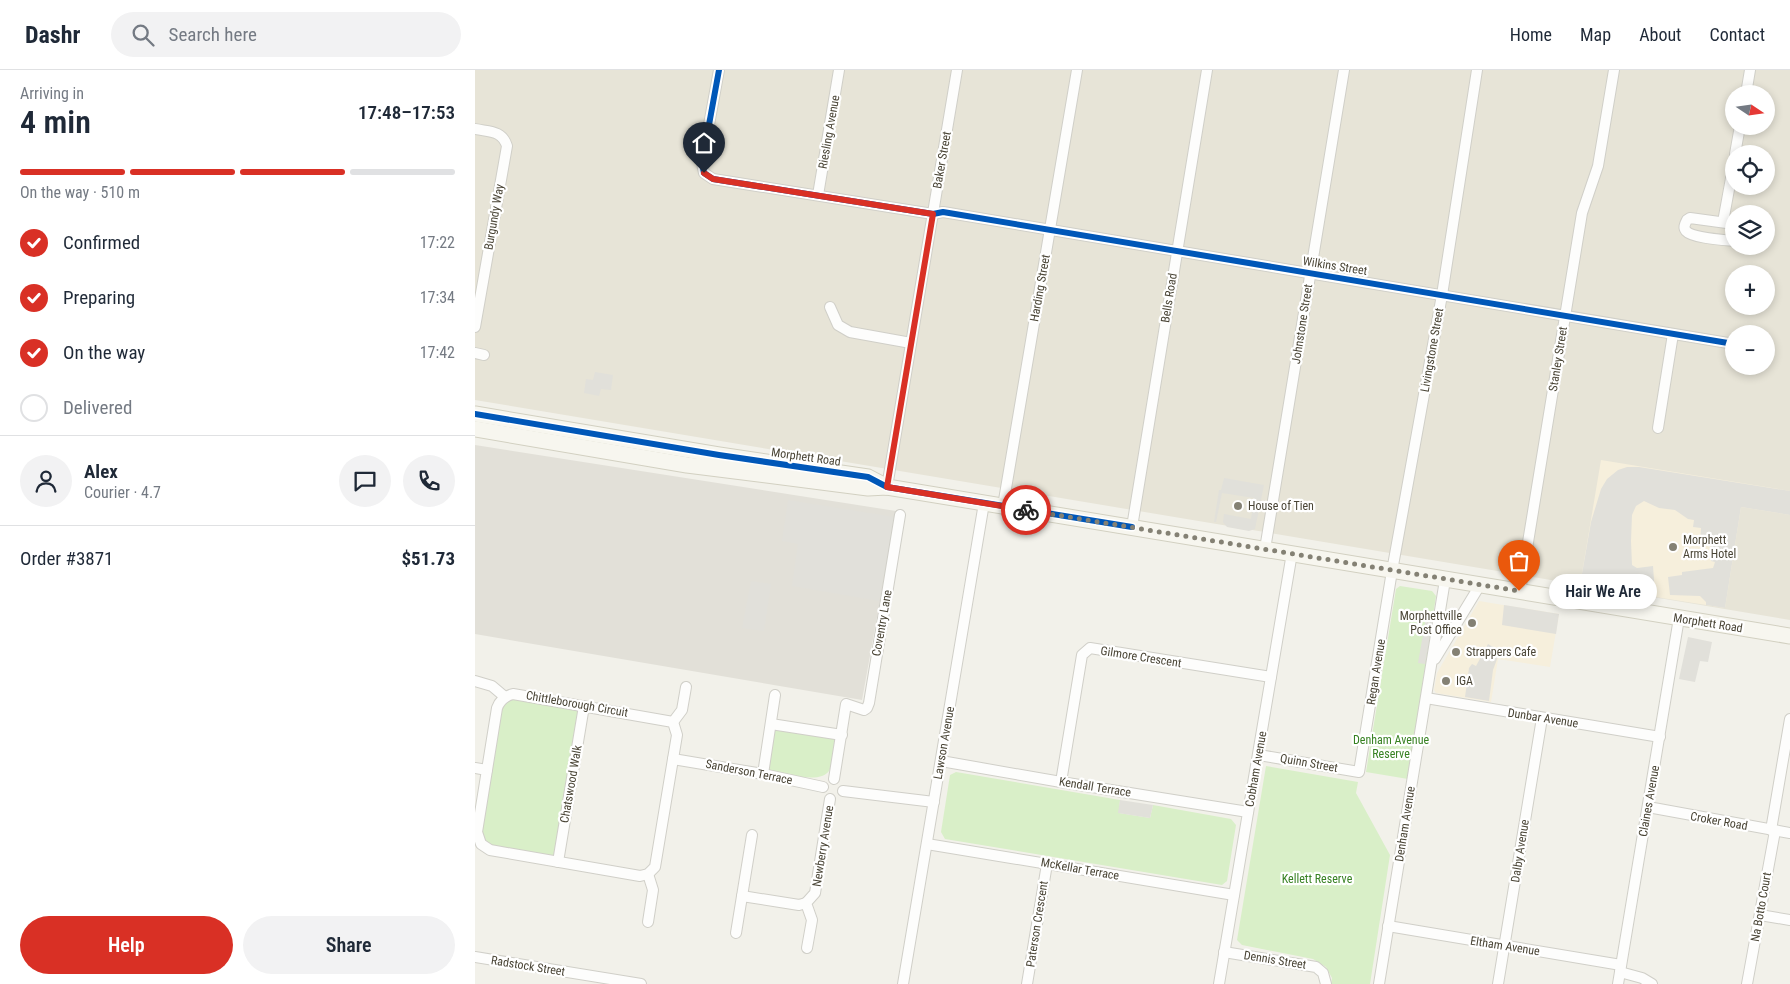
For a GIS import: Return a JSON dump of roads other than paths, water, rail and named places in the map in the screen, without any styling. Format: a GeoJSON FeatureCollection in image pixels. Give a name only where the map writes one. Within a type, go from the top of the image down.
{"type":"FeatureCollection","features":[{"type":"Feature","properties":{"kind":"main road","name":"Morphett Road"},"geometry":{"type":"LineString","coordinates":[[475,414],[719,455],[868,477],[887,487]]}},
{"type":"Feature","properties":{"kind":"main road","name":"Morphett Road"},"geometry":{"type":"LineString","coordinates":[[475,429],[745,474],[868,488],[887,487],[1790,636]]}},
{"type":"Feature","properties":{"kind":"street","name":"Wilkins Street"},"geometry":{"type":"LineString","coordinates":[[719,70],[702,163],[704,173],[713,179],[933,214],[943,212],[1725,343]]}},
{"type":"Feature","properties":{"kind":"street","name":"Riesling Avenue"},"geometry":{"type":"LineString","coordinates":[[818,195],[839,70]]}},
{"type":"Feature","properties":{"kind":"street","name":"Baker Street"},"geometry":{"type":"LineString","coordinates":[[887,487],[957,70]]}},
{"type":"Feature","properties":{"kind":"street","name":"Harding Street"},"geometry":{"type":"LineString","coordinates":[[1003,506],[1077,70]]}},
{"type":"Feature","properties":{"kind":"street","name":"Bells Road"},"geometry":{"type":"LineString","coordinates":[[1132,527],[1207,70]]}},
{"type":"Feature","properties":{"kind":"street","name":"Johnstone Street"},"geometry":{"type":"LineString","coordinates":[[1265,549],[1344,70]]}},
{"type":"Feature","properties":{"kind":"street","name":"Livingstone Street"},"geometry":{"type":"LineString","coordinates":[[1392,571],[1442,295],[1477,70]]}},
{"type":"Feature","properties":{"kind":"street","name":"Stanley Street"},"geometry":{"type":"LineString","coordinates":[[1519,591],[1582,212],[1598,166],[1614,70]]}},
{"type":"Feature","properties":{"kind":"street"},"geometry":{"type":"LineString","coordinates":[[1748,85],[1750,70]]}},
{"type":"Feature","properties":{"kind":"street","name":"Burgundy Way"},"geometry":{"type":"LineString","coordinates":[[475,129],[498,133],[505,138],[507,146],[480,270],[475,327]]}},
{"type":"Feature","properties":{"kind":"street"},"geometry":{"type":"LineString","coordinates":[[1725,222],[1691,218],[1687,220],[1685,227],[1686,231],[1694,235],[1725,240]]}},
{"type":"Feature","properties":{"kind":"street"},"geometry":{"type":"LineString","coordinates":[[830,307],[838,325],[849,332],[911,343]]}},
{"type":"Feature","properties":{"kind":"street"},"geometry":{"type":"LineString","coordinates":[[1657,428],[1673,334]]}},
{"type":"Feature","properties":{"kind":"street","name":"Lawson Avenue"},"geometry":{"type":"LineString","coordinates":[[903,984],[984,503]]}},
{"type":"Feature","properties":{"kind":"street","name":"Coventry Lane"},"geometry":{"type":"LineString","coordinates":[[842,735],[846,704],[864,710],[869,703],[900,515]]}},
{"type":"Feature","properties":{"kind":"street","name":"Cobham Avenue"},"geometry":{"type":"LineString","coordinates":[[1219,984],[1259,755],[1291,554]]}},
{"type":"Feature","properties":{"kind":"street","name":"Regan Avenue"},"geometry":{"type":"LineString","coordinates":[[1359,772],[1392,571]]}},
{"type":"Feature","properties":{"kind":"street","name":"Denham Avenue"},"geometry":{"type":"LineString","coordinates":[[1379,984],[1445,580]]}},
{"type":"Feature","properties":{"kind":"street","name":"Denham Avenue"},"geometry":{"type":"LineString","coordinates":[[1431,664],[1480,585]]}},
{"type":"Feature","properties":{"kind":"street","name":"Claines Avenue"},"geometry":{"type":"LineString","coordinates":[[1618,984],[1679,618]]}},
{"type":"Feature","properties":{"kind":"street","name":"Gilmore Crescent"},"geometry":{"type":"LineString","coordinates":[[1061,782],[1082,655],[1090,648],[1271,677]]}},
{"type":"Feature","properties":{"kind":"street"},"geometry":{"type":"LineString","coordinates":[[475,681],[492,686],[505,697],[497,708],[477,832],[478,845],[490,850],[640,876],[649,874],[655,867],[677,735],[673,722],[682,710],[686,687]]}},
{"type":"Feature","properties":{"kind":"street","name":"Chittleborough Circuit"},"geometry":{"type":"LineString","coordinates":[[505,697],[519,694],[673,722]]}},
{"type":"Feature","properties":{"kind":"street"},"geometry":{"type":"LineString","coordinates":[[763,774],[775,695]]}},
{"type":"Feature","properties":{"kind":"street","name":"Dunbar Avenue"},"geometry":{"type":"LineString","coordinates":[[1426,698],[1660,737]]}},
{"type":"Feature","properties":{"kind":"street","name":"Chatswood Walk"},"geometry":{"type":"LineString","coordinates":[[558,862],[584,706]]}},
{"type":"Feature","properties":{"kind":"street","name":"Dalby Avenue"},"geometry":{"type":"LineString","coordinates":[[1498,984],[1542,718]]}},
{"type":"Feature","properties":{"kind":"street","name":"Na Botto Court"},"geometry":{"type":"LineString","coordinates":[[1747,984],[1760,916],[1790,719]]}},
{"type":"Feature","properties":{"kind":"street"},"geometry":{"type":"LineString","coordinates":[[771,724],[842,735],[834,779]]}},
{"type":"Feature","properties":{"kind":"street","name":"Quinn Street"},"geometry":{"type":"LineString","coordinates":[[1259,755],[1359,772]]}},
{"type":"Feature","properties":{"kind":"street","name":"Sanderson Terrace"},"geometry":{"type":"LineString","coordinates":[[673,759],[763,774],[823,787]]}},
{"type":"Feature","properties":{"kind":"street","name":"Kendall Terrace"},"geometry":{"type":"LineString","coordinates":[[941,761],[1248,812]]}},
{"type":"Feature","properties":{"kind":"street"},"geometry":{"type":"LineString","coordinates":[[475,768],[487,770]]}},
{"type":"Feature","properties":{"kind":"street"},"geometry":{"type":"LineString","coordinates":[[834,779],[827,781],[823,787],[825,794],[830,799],[837,798],[843,791]]}},
{"type":"Feature","properties":{"kind":"street"},"geometry":{"type":"LineString","coordinates":[[834,779],[841,784],[843,791]]}},
{"type":"Feature","properties":{"kind":"street"},"geometry":{"type":"LineString","coordinates":[[843,791],[934,802]]}},
{"type":"Feature","properties":{"kind":"street","name":"Newberry Avenue"},"geometry":{"type":"LineString","coordinates":[[807,948],[812,920],[806,902],[815,892],[830,799]]}},
{"type":"Feature","properties":{"kind":"street","name":"Croker Road"},"geometry":{"type":"LineString","coordinates":[[1648,807],[1790,833]]}},
{"type":"Feature","properties":{"kind":"street"},"geometry":{"type":"LineString","coordinates":[[735,933],[753,835]]}},
{"type":"Feature","properties":{"kind":"street","name":"McKellar Terrace"},"geometry":{"type":"LineString","coordinates":[[927,844],[1234,895]]}},
{"type":"Feature","properties":{"kind":"street","name":"Paterson Crescent"},"geometry":{"type":"LineString","coordinates":[[1027,984],[1047,864]]}},
{"type":"Feature","properties":{"kind":"street"},"geometry":{"type":"LineString","coordinates":[[647,922],[653,890],[649,874]]}},
{"type":"Feature","properties":{"kind":"street"},"geometry":{"type":"LineString","coordinates":[[742,896],[799,905],[806,902]]}},
{"type":"Feature","properties":{"kind":"street"},"geometry":{"type":"LineString","coordinates":[[1760,916],[1790,920]]}},
{"type":"Feature","properties":{"kind":"street","name":"Eltham Avenue"},"geometry":{"type":"LineString","coordinates":[[1388,926],[1505,946],[1620,969],[1652,984]]}},
{"type":"Feature","properties":{"kind":"street","name":"Dennis Street"},"geometry":{"type":"LineString","coordinates":[[1225,952],[1316,967],[1325,979]]}},
{"type":"Feature","properties":{"kind":"street","name":"Radstock Street"},"geometry":{"type":"LineString","coordinates":[[475,957],[641,984]]}},
{"type":"Feature","properties":{"kind":"place","name":"House of Tien"},"geometry":{"type":"Point","coordinates":[1238,506]}},
{"type":"Feature","properties":{"kind":"place","name":"Morphett Arms Hotel"},"geometry":{"type":"Point","coordinates":[1673,547]}},
{"type":"Feature","properties":{"kind":"place","name":"Hair We Are"},"geometry":{"type":"Point","coordinates":[1519,591]}},
{"type":"Feature","properties":{"kind":"place","name":"Morphettville Post Office"},"geometry":{"type":"Point","coordinates":[1472,623]}},
{"type":"Feature","properties":{"kind":"place","name":"Strappers Cafe"},"geometry":{"type":"Point","coordinates":[1456,652]}},
{"type":"Feature","properties":{"kind":"place","name":"IGA"},"geometry":{"type":"Point","coordinates":[1446,681]}},
{"type":"Feature","properties":{"kind":"park label","name":"Denham Avenue Reserve"},"geometry":{"type":"Point","coordinates":[1391,747]}},
{"type":"Feature","properties":{"kind":"park label","name":"Kellett Reserve"},"geometry":{"type":"Point","coordinates":[1317,879]}}]}
